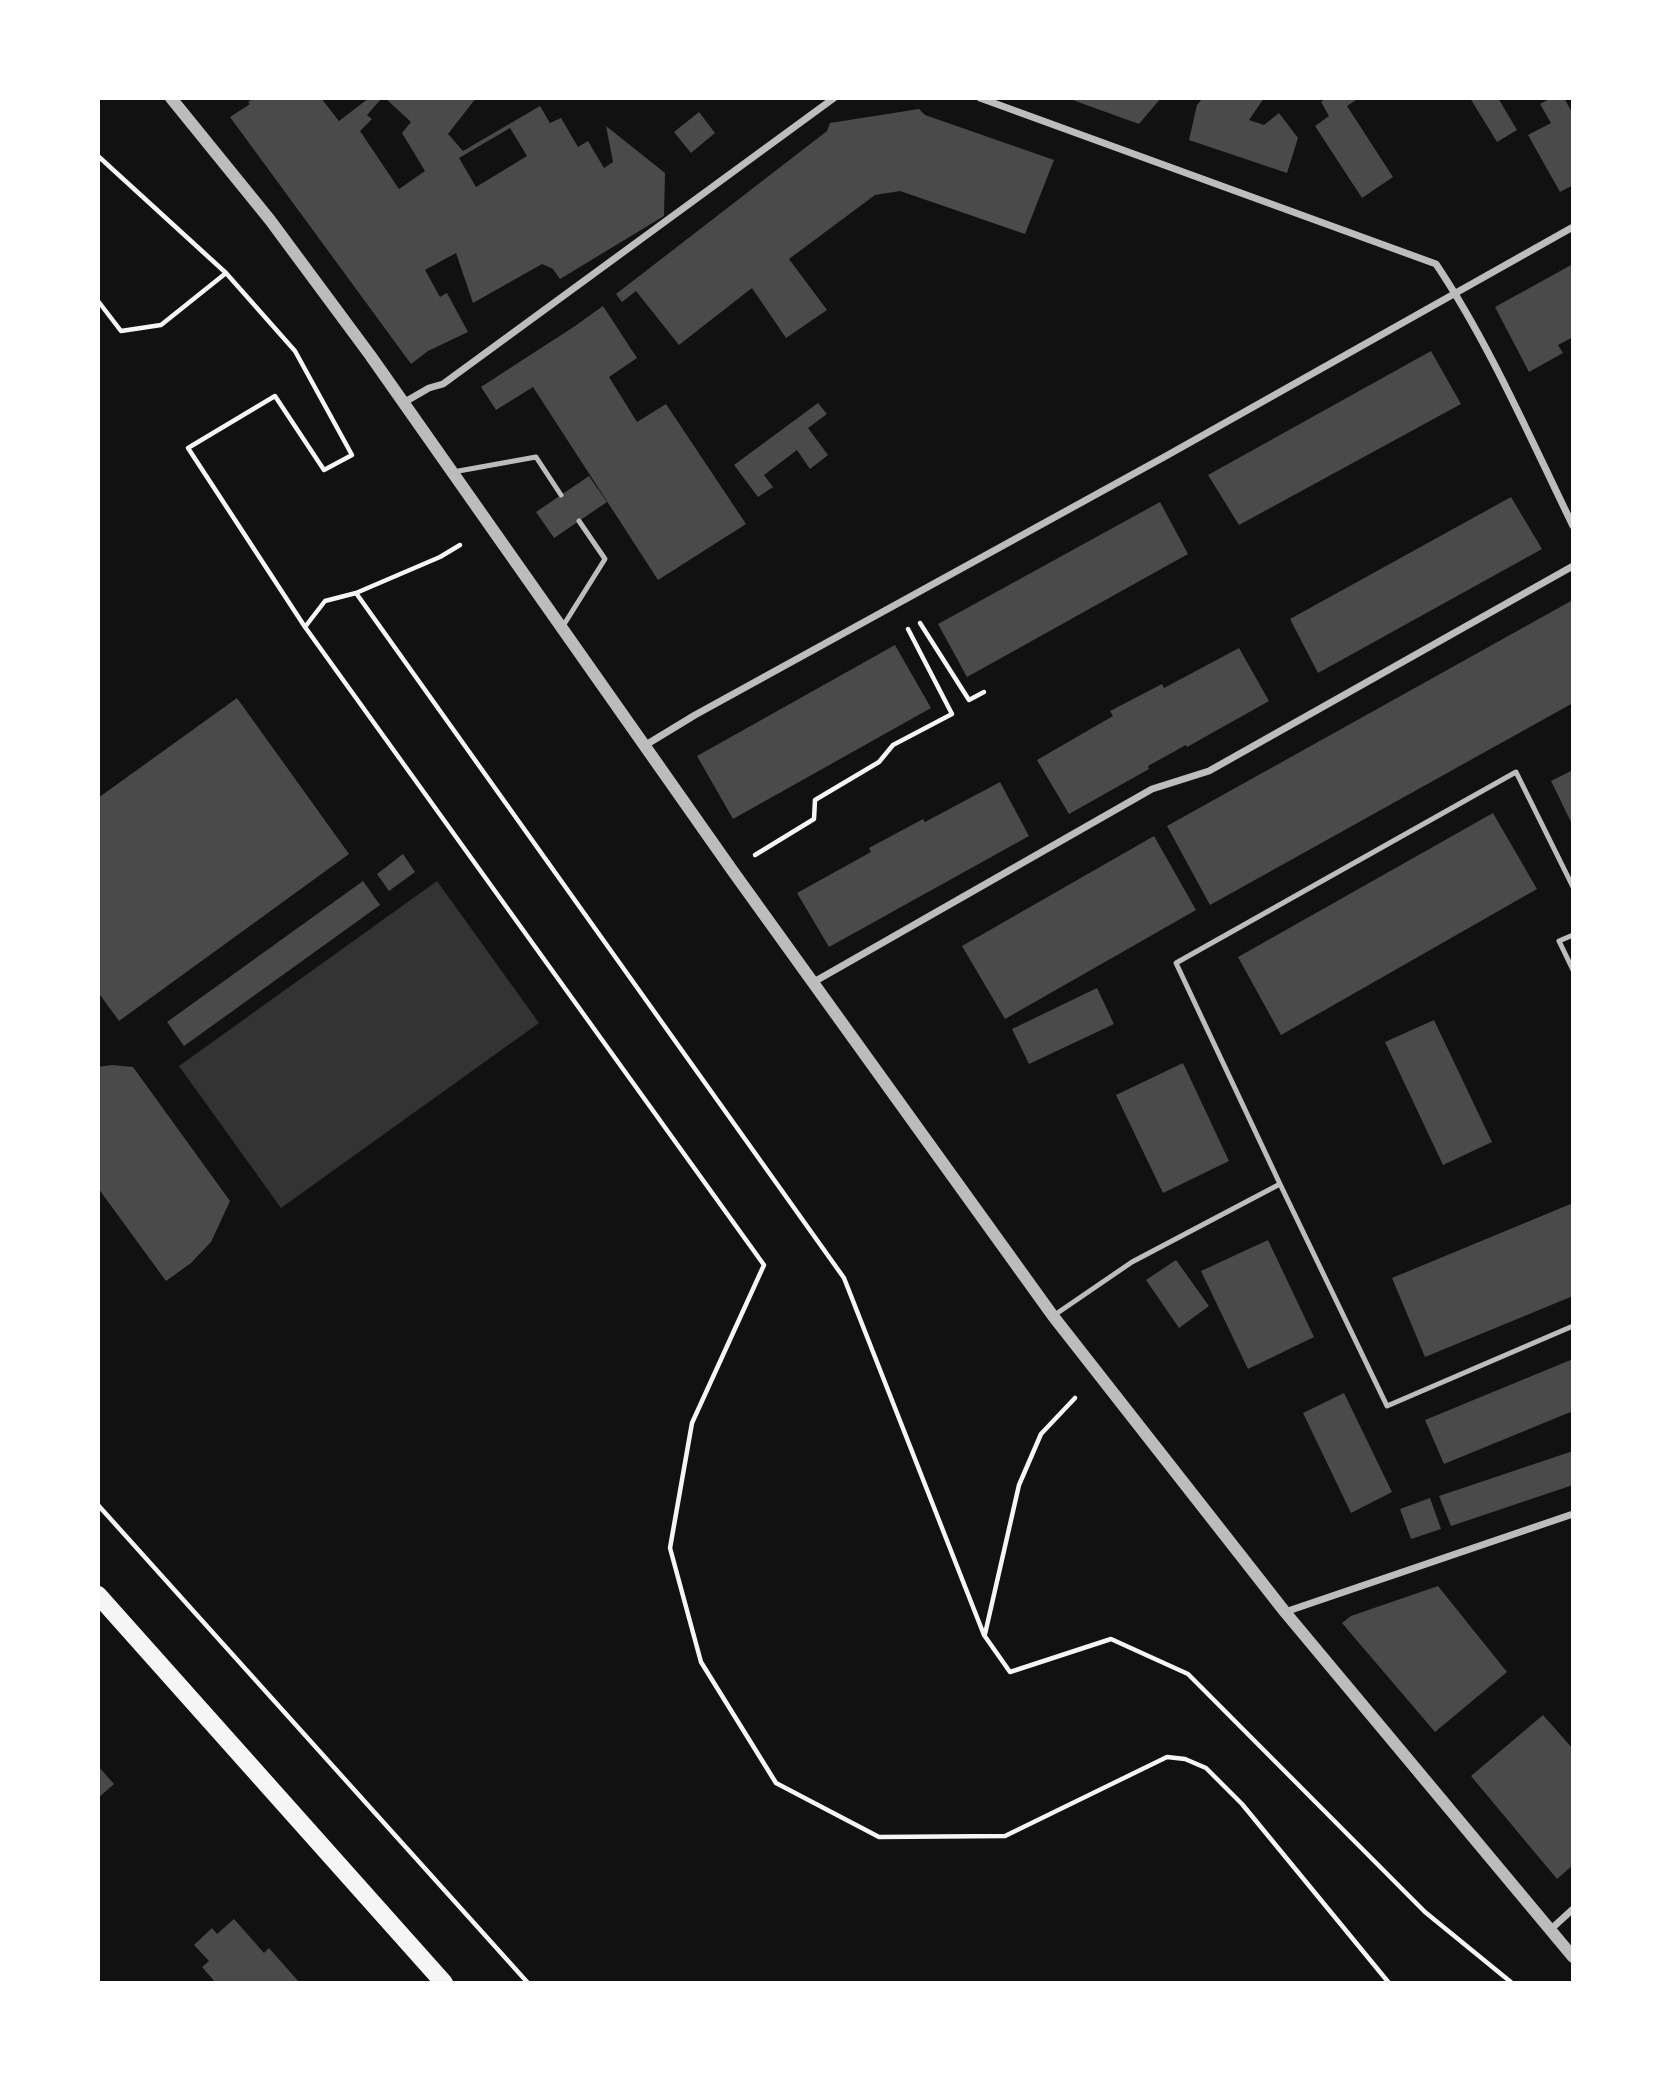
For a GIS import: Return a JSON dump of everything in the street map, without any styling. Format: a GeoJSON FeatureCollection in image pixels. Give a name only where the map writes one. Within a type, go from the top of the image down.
{"type":"FeatureCollection","features":[{"type":"Feature","properties":{"kind":"main road"},"geometry":{"type":"LineString","coordinates":[[98,1595],[444,1983]]}},
{"type":"Feature","properties":{"kind":"street"},"geometry":{"type":"LineString","coordinates":[[171,98],[270,220],[1053,1317],[1285,1612],[1573,1957]]}},
{"type":"Feature","properties":{"kind":"street"},"geometry":{"type":"LineString","coordinates":[[402,403],[429,388],[443,384],[834,98]]}},
{"type":"Feature","properties":{"kind":"street"},"geometry":{"type":"LineString","coordinates":[[980,98],[1436,264],[1455,293],[1573,526]]}},
{"type":"Feature","properties":{"kind":"street"},"geometry":{"type":"LineString","coordinates":[[644,746],[695,715],[1166,457],[1573,227]]}},
{"type":"Feature","properties":{"kind":"street"},"geometry":{"type":"LineString","coordinates":[[813,983],[1141,795],[1209,771],[1573,566]]}},
{"type":"Feature","properties":{"kind":"street"},"geometry":{"type":"LineString","coordinates":[[1285,1612],[1573,1514]]}},
{"type":"Feature","properties":{"kind":"street"},"geometry":{"type":"LineString","coordinates":[[1550,1930],[1573,1909]]}},
{"type":"Feature","properties":{"kind":"lane"},"geometry":{"type":"LineString","coordinates":[[451,472],[536,457],[561,495]]}},
{"type":"Feature","properties":{"kind":"lane"},"geometry":{"type":"LineString","coordinates":[[562,629],[605,559],[579,521]]}},
{"type":"Feature","properties":{"kind":"lane"},"geometry":{"type":"LineString","coordinates":[[1573,887],[1516,772],[1176,963],[1387,1406],[1573,1326]]}},
{"type":"Feature","properties":{"kind":"lane"},"geometry":{"type":"LineString","coordinates":[[1573,934],[1559,941],[1573,970]]}},
{"type":"Feature","properties":{"kind":"lane"},"geometry":{"type":"LineString","coordinates":[[1053,1317],[1132,1262],[1280,1184]]}},
{"type":"Feature","properties":{"kind":"path"},"geometry":{"type":"LineString","coordinates":[[98,156],[226,273],[296,351],[352,456],[324,470],[275,396],[188,448],[305,627],[764,1265],[692,1423],[670,1548],[701,1662],[776,1783],[879,1837],[1005,1836],[1167,1758],[1185,1759],[1206,1768],[1242,1804],[1390,1983]]}},
{"type":"Feature","properties":{"kind":"path"},"geometry":{"type":"LineString","coordinates":[[98,301],[121,331],[161,325],[226,273]]}},
{"type":"Feature","properties":{"kind":"path"},"geometry":{"type":"LineString","coordinates":[[305,627],[325,601],[356,593],[440,558],[460,545]]}},
{"type":"Feature","properties":{"kind":"path"},"geometry":{"type":"LineString","coordinates":[[356,593],[844,1278],[984,1635],[1010,1672],[1111,1639],[1188,1674],[1425,1912],[1512,1983]]}},
{"type":"Feature","properties":{"kind":"path"},"geometry":{"type":"LineString","coordinates":[[920,623],[968,700],[984,692]]}},
{"type":"Feature","properties":{"kind":"path"},"geometry":{"type":"LineString","coordinates":[[755,855],[814,819],[815,800],[879,762],[893,745],[952,714],[908,629]]}},
{"type":"Feature","properties":{"kind":"path"},"geometry":{"type":"LineString","coordinates":[[984,1635],[1019,1485],[1041,1434],[1075,1398]]}},
{"type":"Feature","properties":{"kind":"path"},"geometry":{"type":"LineString","coordinates":[[98,1505],[528,1983]]}},
{"type":"Feature","properties":{"kind":"shaded area"},"geometry":{"type":"Polygon","coordinates":[[[437,881],[539,1023],[281,1208],[179,1066],[437,881]]]}},
{"type":"Feature","properties":{"kind":"building"},"geometry":{"type":"Polygon","coordinates":[[[254,98],[321,98],[339,121],[369,98],[382,98],[367,115],[372,119],[360,131],[399,189],[425,171],[402,133],[411,122],[385,98],[476,98],[448,134],[463,151],[540,106],[550,123],[561,118],[578,147],[588,141],[604,168],[613,162],[606,126],[665,173],[664,216],[560,279],[553,269],[542,264],[473,303],[456,253],[425,270],[440,297],[447,293],[468,332],[428,351],[411,364],[230,117],[250,104],[248,102],[254,98]],[[510,128],[459,158],[476,187],[527,156],[510,128]]]}},
{"type":"Feature","properties":{"kind":"building"},"geometry":{"type":"Polygon","coordinates":[[[1067,98],[1161,98],[1139,124],[1067,98]]]}},
{"type":"Feature","properties":{"kind":"building"},"geometry":{"type":"Polygon","coordinates":[[[1203,98],[1264,98],[1249,120],[1264,125],[1279,113],[1298,138],[1287,173],[1189,140],[1197,105],[1203,98]]]}},
{"type":"Feature","properties":{"kind":"building"},"geometry":{"type":"Polygon","coordinates":[[[1326,98],[1359,98],[1347,106],[1393,177],[1362,198],[1315,126],[1329,116],[1321,102],[1326,98]]]}},
{"type":"Feature","properties":{"kind":"building"},"geometry":{"type":"Polygon","coordinates":[[[1470,98],[1498,98],[1517,130],[1497,142],[1470,98]]]}},
{"type":"Feature","properties":{"kind":"building"},"geometry":{"type":"Polygon","coordinates":[[[1551,98],[1564,98],[1573,114],[1573,185],[1560,192],[1528,135],[1551,123],[1540,104],[1551,98]]]}},
{"type":"Feature","properties":{"kind":"building"},"geometry":{"type":"Polygon","coordinates":[[[919,109],[925,115],[1054,160],[1025,234],[900,191],[875,195],[789,259],[827,310],[786,338],[752,288],[679,345],[636,291],[622,302],[616,294],[827,131],[830,123],[919,109]]]}},
{"type":"Feature","properties":{"kind":"building"},"geometry":{"type":"Polygon","coordinates":[[[699,112],[715,133],[691,153],[674,132],[699,112]]]}},
{"type":"Feature","properties":{"kind":"building"},"geometry":{"type":"Polygon","coordinates":[[[1573,264],[1573,337],[1558,345],[1563,353],[1529,372],[1495,307],[1573,264]]]}},
{"type":"Feature","properties":{"kind":"building"},"geometry":{"type":"Polygon","coordinates":[[[603,306],[637,358],[609,377],[637,422],[666,404],[746,524],[658,580],[533,387],[496,410],[481,387],[603,306]]]}},
{"type":"Feature","properties":{"kind":"building"},"geometry":{"type":"Polygon","coordinates":[[[1431,351],[1461,404],[1239,525],[1208,475],[1431,351]]]}},
{"type":"Feature","properties":{"kind":"building"},"geometry":{"type":"Polygon","coordinates":[[[818,403],[827,414],[808,428],[828,455],[810,469],[797,450],[764,475],[773,487],[758,497],[734,465],[818,403]]]}},
{"type":"Feature","properties":{"kind":"building"},"geometry":{"type":"Polygon","coordinates":[[[589,476],[607,502],[554,538],[536,512],[589,476]]]}},
{"type":"Feature","properties":{"kind":"building"},"geometry":{"type":"Polygon","coordinates":[[[1511,497],[1542,549],[1318,673],[1290,619],[1511,497]]]}},
{"type":"Feature","properties":{"kind":"building"},"geometry":{"type":"Polygon","coordinates":[[[1160,502],[1188,554],[967,677],[938,624],[1160,502]]]}},
{"type":"Feature","properties":{"kind":"building"},"geometry":{"type":"Polygon","coordinates":[[[1571,601],[1573,703],[1210,905],[1167,826],[1571,601]]]}},
{"type":"Feature","properties":{"kind":"building"},"geometry":{"type":"Polygon","coordinates":[[[895,645],[931,708],[733,819],[697,756],[895,645]]]}},
{"type":"Feature","properties":{"kind":"building"},"geometry":{"type":"Polygon","coordinates":[[[1239,648],[1269,701],[1148,766],[1149,769],[1069,814],[1037,760],[1113,716],[1110,711],[1162,684],[1164,688],[1239,648]]]}},
{"type":"Feature","properties":{"kind":"building"},"geometry":{"type":"Polygon","coordinates":[[[237,698],[349,854],[119,1021],[98,992],[98,798],[237,698]]]}},
{"type":"Feature","properties":{"kind":"building"},"geometry":{"type":"Polygon","coordinates":[[[1573,770],[1573,826],[1551,781],[1573,770]]]}},
{"type":"Feature","properties":{"kind":"building"},"geometry":{"type":"Polygon","coordinates":[[[1000,782],[1029,836],[829,947],[797,893],[871,852],[869,848],[1000,782]]]}},
{"type":"Feature","properties":{"kind":"building"},"geometry":{"type":"Polygon","coordinates":[[[1493,813],[1537,889],[1281,1035],[1238,957],[1493,813]]]}},
{"type":"Feature","properties":{"kind":"building"},"geometry":{"type":"Polygon","coordinates":[[[1154,836],[1196,910],[1005,1019],[962,946],[1154,836]]]}},
{"type":"Feature","properties":{"kind":"building"},"geometry":{"type":"Polygon","coordinates":[[[403,854],[415,872],[389,891],[377,874],[403,854]]]}},
{"type":"Feature","properties":{"kind":"building"},"geometry":{"type":"Polygon","coordinates":[[[363,881],[380,905],[184,1046],[167,1022],[363,881]]]}},
{"type":"Feature","properties":{"kind":"building"},"geometry":{"type":"Polygon","coordinates":[[[1097,988],[1114,1024],[1029,1064],[1012,1029],[1097,988]]]}},
{"type":"Feature","properties":{"kind":"building"},"geometry":{"type":"Polygon","coordinates":[[[1434,1020],[1492,1142],[1443,1165],[1385,1042],[1434,1020]]]}},
{"type":"Feature","properties":{"kind":"building"},"geometry":{"type":"Polygon","coordinates":[[[1183,1063],[1229,1161],[1163,1193],[1116,1095],[1183,1063]]]}},
{"type":"Feature","properties":{"kind":"building"},"geometry":{"type":"Polygon","coordinates":[[[98,1067],[133,1067],[230,1201],[211,1242],[191,1263],[166,1281],[98,1188],[98,1067]]]}},
{"type":"Feature","properties":{"kind":"building"},"geometry":{"type":"Polygon","coordinates":[[[1573,1203],[1573,1296],[1425,1357],[1392,1278],[1573,1203]]]}},
{"type":"Feature","properties":{"kind":"building"},"geometry":{"type":"Polygon","coordinates":[[[1268,1240],[1314,1337],[1248,1369],[1201,1271],[1268,1240]]]}},
{"type":"Feature","properties":{"kind":"building"},"geometry":{"type":"Polygon","coordinates":[[[1176,1260],[1209,1306],[1179,1328],[1146,1280],[1176,1260]]]}},
{"type":"Feature","properties":{"kind":"building"},"geometry":{"type":"Polygon","coordinates":[[[1573,1359],[1573,1411],[1444,1464],[1425,1420],[1573,1359]]]}},
{"type":"Feature","properties":{"kind":"building"},"geometry":{"type":"Polygon","coordinates":[[[1344,1393],[1392,1492],[1351,1513],[1303,1413],[1344,1393]]]}},
{"type":"Feature","properties":{"kind":"building"},"geometry":{"type":"Polygon","coordinates":[[[1573,1451],[1573,1485],[1451,1526],[1439,1496],[1573,1451]]]}},
{"type":"Feature","properties":{"kind":"building"},"geometry":{"type":"Polygon","coordinates":[[[1430,1498],[1441,1529],[1411,1539],[1400,1509],[1430,1498]]]}},
{"type":"Feature","properties":{"kind":"building"},"geometry":{"type":"Polygon","coordinates":[[[1438,1586],[1507,1672],[1435,1732],[1342,1623],[1351,1616],[1438,1586]]]}},
{"type":"Feature","properties":{"kind":"building"},"geometry":{"type":"Polygon","coordinates":[[[1543,1715],[1573,1749],[1573,1865],[1557,1879],[1471,1776],[1543,1715]]]}},
{"type":"Feature","properties":{"kind":"building"},"geometry":{"type":"Polygon","coordinates":[[[98,1766],[114,1784],[98,1798],[98,1766]]]}},
{"type":"Feature","properties":{"kind":"building"},"geometry":{"type":"Polygon","coordinates":[[[234,1919],[264,1953],[269,1948],[299,1982],[216,1983],[202,1967],[209,1961],[194,1945],[212,1928],[217,1934],[234,1919]]]}}]}
